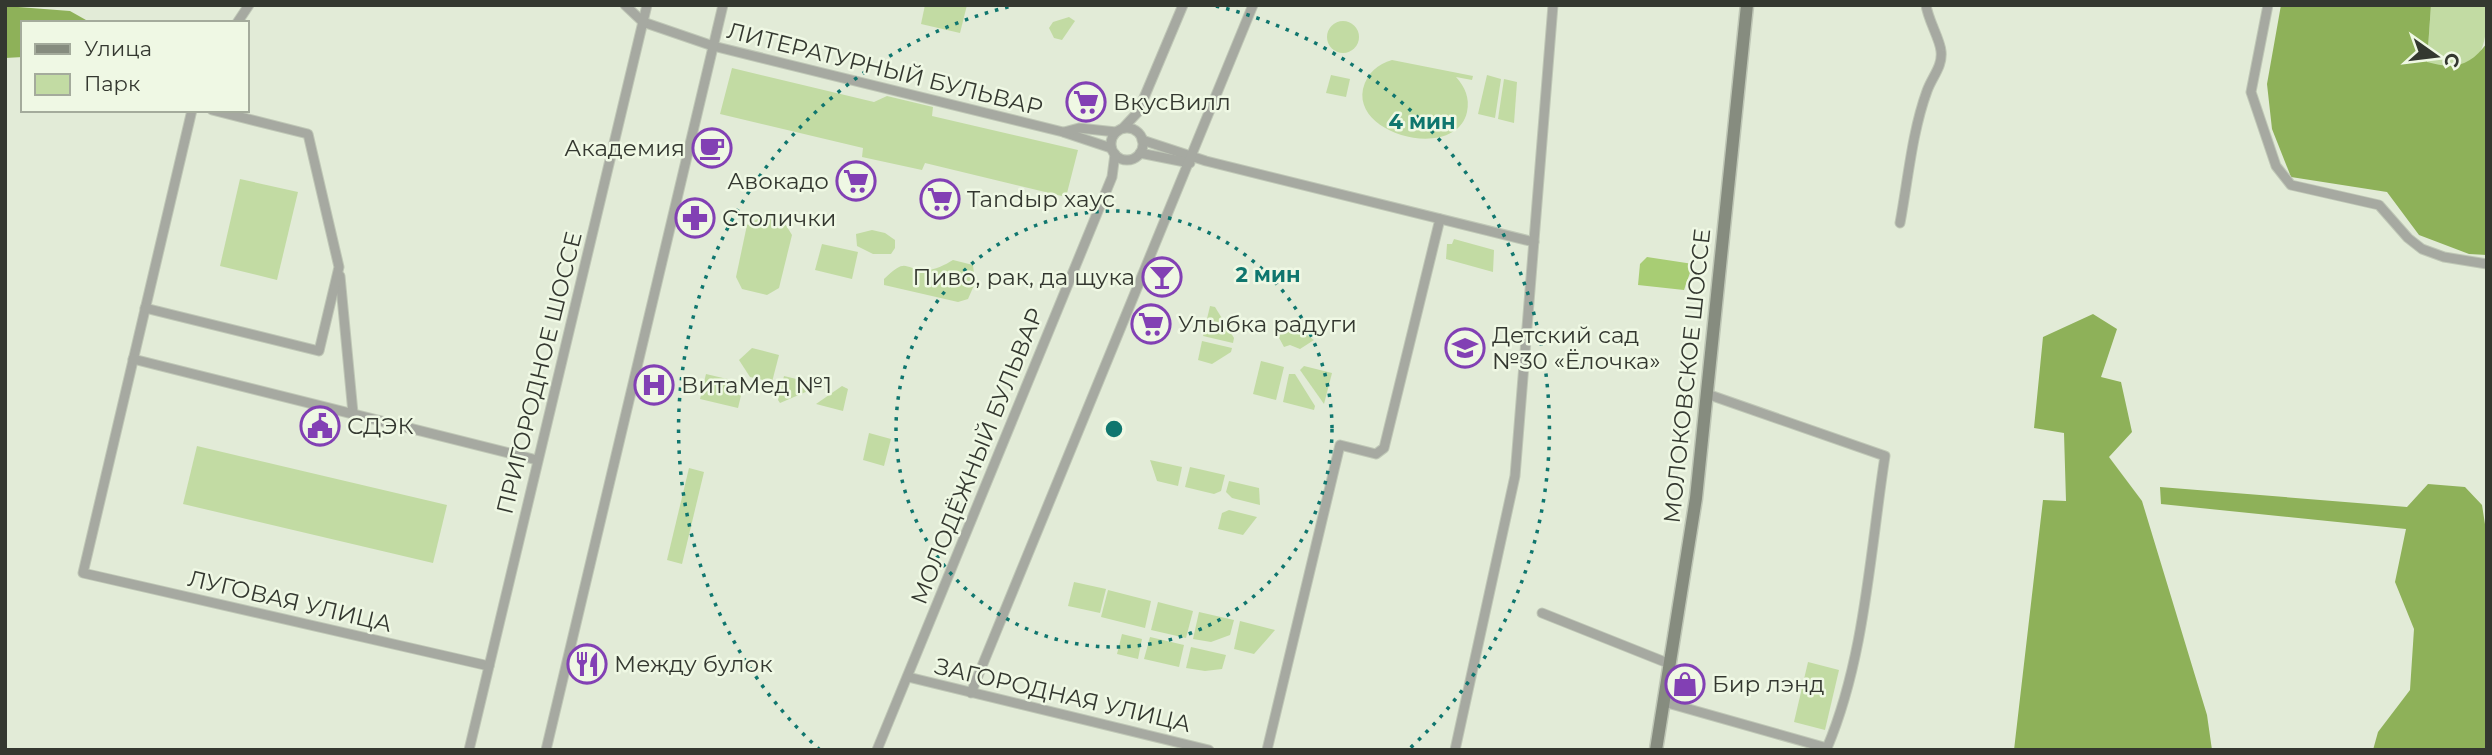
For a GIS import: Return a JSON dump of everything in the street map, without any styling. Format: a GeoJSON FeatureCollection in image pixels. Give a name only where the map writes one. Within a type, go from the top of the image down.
{"type":"FeatureCollection","features":[{"type":"Feature","properties":{"kind":"main road","name":"МОЛОКОВСКОЕ ШОССЕ"},"geometry":{"type":"LineString","coordinates":[[1656,750],[1696,498],[1747,5]]}},
{"type":"Feature","properties":{"kind":"street"},"geometry":{"type":"LineString","coordinates":[[238,21],[249,5]]}},
{"type":"Feature","properties":{"kind":"street","name":"ЛИТЕРАТУРНЫЙ БУЛЬВАР"},"geometry":{"type":"LineString","coordinates":[[625,5],[643,22],[713,46],[1063,132],[1113,151],[1127,160]]}},
{"type":"Feature","properties":{"kind":"street","name":"ПРИГОРОДНОЕ ШОССЕ"},"geometry":{"type":"LineString","coordinates":[[468,750],[647,5]]}},
{"type":"Feature","properties":{"kind":"street"},"geometry":{"type":"LineString","coordinates":[[546,750],[662,250],[723,5]]}},
{"type":"Feature","properties":{"kind":"street"},"geometry":{"type":"LineString","coordinates":[[1120,130],[1138,112],[1183,5]]}},
{"type":"Feature","properties":{"kind":"street"},"geometry":{"type":"LineString","coordinates":[[971,693],[1253,5]]}},
{"type":"Feature","properties":{"kind":"street"},"geometry":{"type":"LineString","coordinates":[[1455,750],[1515,475],[1553,5]]}},
{"type":"Feature","properties":{"kind":"street"},"geometry":{"type":"LineString","coordinates":[[1900,223],[1918,129],[1928,90],[1939,70],[1941,49],[1929,22],[1926,5]]}},
{"type":"Feature","properties":{"kind":"street"},"geometry":{"type":"LineString","coordinates":[[2268,5],[2252,93],[2276,166],[2291,185],[2379,205],[2408,238],[2422,249],[2444,257],[2487,264]]}},
{"type":"Feature","properties":{"kind":"street"},"geometry":{"type":"LineString","coordinates":[[192,112],[133,359],[537,460]]}},
{"type":"Feature","properties":{"kind":"street"},"geometry":{"type":"LineString","coordinates":[[220,112],[308,134],[339,267],[353,413]]}},
{"type":"Feature","properties":{"kind":"street"},"geometry":{"type":"LineString","coordinates":[[1138,112],[1139,153],[1206,161],[1534,242]]}},
{"type":"Feature","properties":{"kind":"street","name":"ЛИТЕРАТУРНЫЙ БУЛЬВАР"},"geometry":{"type":"LineString","coordinates":[[1063,132],[1079,128],[1120,130],[1140,136]]}},
{"type":"Feature","properties":{"kind":"street","name":"МОЛОДЁЖНЫЙ БУЛЬВАР"},"geometry":{"type":"LineString","coordinates":[[1112,177],[1113,151],[1120,130]]}},
{"type":"Feature","properties":{"kind":"street"},"geometry":{"type":"LineString","coordinates":[[1140,136],[1189,159]]}},
{"type":"Feature","properties":{"kind":"street","name":"МОЛОДЁЖНЫЙ БУЛЬВАР"},"geometry":{"type":"LineString","coordinates":[[877,750],[1112,177],[1127,160],[1139,153]]}},
{"type":"Feature","properties":{"kind":"street"},"geometry":{"type":"LineString","coordinates":[[1267,750],[1340,445],[1376,454],[1384,448],[1440,219]]}},
{"type":"Feature","properties":{"kind":"street"},"geometry":{"type":"LineString","coordinates":[[145,308],[319,351],[339,267]]}},
{"type":"Feature","properties":{"kind":"street","name":"ЛУГОВАЯ УЛИЦА"},"geometry":{"type":"LineString","coordinates":[[133,359],[83,573],[489,666]]}},
{"type":"Feature","properties":{"kind":"street"},"geometry":{"type":"LineString","coordinates":[[1664,702],[1827,748],[1842,712],[1861,615],[1885,456],[1707,394]]}},
{"type":"Feature","properties":{"kind":"street"},"geometry":{"type":"LineString","coordinates":[[1542,613],[1670,664]]}},
{"type":"Feature","properties":{"kind":"street","name":"ЗАГОРОДНАЯ УЛИЦА"},"geometry":{"type":"LineString","coordinates":[[908,677],[1209,750]]}},
{"type":"Feature","properties":{"kind":"green space"},"geometry":{"type":"Polygon","coordinates":[[[925,5],[967,5],[960,33],[921,24],[925,5]]]}},
{"type":"Feature","properties":{"kind":"green space"},"geometry":{"type":"Polygon","coordinates":[[[2431,5],[2487,5],[2482,47],[2470,62],[2459,66],[2427,63],[2431,5]]]}},
{"type":"Feature","properties":{"kind":"green space"},"geometry":{"type":"Polygon","coordinates":[[[1069,17],[1075,21],[1062,40],[1054,38],[1049,28],[1053,22],[1069,17]]]}},
{"type":"Feature","properties":{"kind":"green space"},"geometry":{"type":"Polygon","coordinates":[[[1343,21],[1354,26],[1359,37],[1354,48],[1343,53],[1332,48],[1327,37],[1332,26],[1343,21]]]}},
{"type":"Feature","properties":{"kind":"green space"},"geometry":{"type":"Polygon","coordinates":[[[1392,60],[1473,76],[1472,80],[1456,77],[1468,102],[1467,112],[1459,127],[1445,136],[1427,139],[1389,130],[1373,119],[1364,105],[1363,89],[1374,70],[1392,60]]]}},
{"type":"Feature","properties":{"kind":"green space"},"geometry":{"type":"Polygon","coordinates":[[[732,68],[874,102],[887,96],[933,107],[932,116],[1078,150],[1066,197],[925,163],[922,170],[862,157],[863,148],[720,114],[732,68]]]}},
{"type":"Feature","properties":{"kind":"green space"},"geometry":{"type":"Polygon","coordinates":[[[1331,75],[1350,79],[1346,97],[1326,93],[1331,75]]]}},
{"type":"Feature","properties":{"kind":"green space"},"geometry":{"type":"Polygon","coordinates":[[[1487,75],[1501,79],[1495,118],[1478,114],[1487,75]]]}},
{"type":"Feature","properties":{"kind":"green space"},"geometry":{"type":"Polygon","coordinates":[[[1504,79],[1517,82],[1514,123],[1498,119],[1504,79]]]}},
{"type":"Feature","properties":{"kind":"green space"},"geometry":{"type":"Polygon","coordinates":[[[240,179],[298,192],[277,280],[220,266],[240,179]]]}},
{"type":"Feature","properties":{"kind":"green space"},"geometry":{"type":"Polygon","coordinates":[[[761,217],[784,222],[792,235],[779,288],[767,295],[742,289],[736,277],[747,225],[761,217]]]}},
{"type":"Feature","properties":{"kind":"green space"},"geometry":{"type":"Polygon","coordinates":[[[872,230],[885,233],[895,240],[895,248],[891,254],[873,254],[857,246],[856,234],[872,230]]]}},
{"type":"Feature","properties":{"kind":"green space"},"geometry":{"type":"Polygon","coordinates":[[[1454,239],[1494,250],[1493,272],[1446,259],[1447,244],[1452,244],[1454,239]]]}},
{"type":"Feature","properties":{"kind":"green space"},"geometry":{"type":"Polygon","coordinates":[[[822,244],[858,252],[852,279],[815,270],[822,244]]]}},
{"type":"Feature","properties":{"kind":"green space"},"geometry":{"type":"Polygon","coordinates":[[[953,260],[973,265],[975,283],[968,299],[958,302],[884,285],[884,279],[902,266],[929,270],[953,260]]]}},
{"type":"Feature","properties":{"kind":"green space"},"geometry":{"type":"Polygon","coordinates":[[[1210,306],[1215,307],[1234,338],[1233,343],[1203,336],[1210,306]]]}},
{"type":"Feature","properties":{"kind":"green space"},"geometry":{"type":"Polygon","coordinates":[[[1284,329],[1301,331],[1314,340],[1300,349],[1290,345],[1284,347],[1276,332],[1284,329]]]}},
{"type":"Feature","properties":{"kind":"green space"},"geometry":{"type":"Polygon","coordinates":[[[1202,341],[1232,348],[1231,352],[1212,364],[1198,360],[1202,341]]]}},
{"type":"Feature","properties":{"kind":"green space"},"geometry":{"type":"Polygon","coordinates":[[[752,348],[779,355],[772,382],[750,377],[739,360],[752,348]]]}},
{"type":"Feature","properties":{"kind":"green space"},"geometry":{"type":"Polygon","coordinates":[[[1261,361],[1284,367],[1276,400],[1253,394],[1261,361]]]}},
{"type":"Feature","properties":{"kind":"green space"},"geometry":{"type":"Polygon","coordinates":[[[1304,366],[1332,373],[1324,404],[1300,370],[1304,366]]]}},
{"type":"Feature","properties":{"kind":"green space"},"geometry":{"type":"Polygon","coordinates":[[[706,374],[744,383],[738,408],[700,399],[706,374]]]}},
{"type":"Feature","properties":{"kind":"green space"},"geometry":{"type":"Polygon","coordinates":[[[1289,374],[1295,374],[1315,406],[1314,410],[1283,402],[1289,374]]]}},
{"type":"Feature","properties":{"kind":"green space"},"geometry":{"type":"Polygon","coordinates":[[[784,376],[813,383],[815,388],[780,403],[778,400],[784,376]]]}},
{"type":"Feature","properties":{"kind":"green space"},"geometry":{"type":"Polygon","coordinates":[[[842,386],[848,389],[843,411],[816,404],[842,386]]]}},
{"type":"Feature","properties":{"kind":"green space"},"geometry":{"type":"Polygon","coordinates":[[[869,433],[891,439],[884,466],[863,460],[869,433]]]}},
{"type":"Feature","properties":{"kind":"green space"},"geometry":{"type":"Polygon","coordinates":[[[197,446],[447,505],[433,563],[183,504],[197,446]]]}},
{"type":"Feature","properties":{"kind":"green space"},"geometry":{"type":"Polygon","coordinates":[[[1150,460],[1182,467],[1178,486],[1157,481],[1150,460]]]}},
{"type":"Feature","properties":{"kind":"green space"},"geometry":{"type":"Polygon","coordinates":[[[1190,467],[1225,475],[1221,491],[1214,494],[1185,487],[1190,467]]]}},
{"type":"Feature","properties":{"kind":"green space"},"geometry":{"type":"Polygon","coordinates":[[[689,468],[704,472],[682,564],[667,560],[689,468]]]}},
{"type":"Feature","properties":{"kind":"green space"},"geometry":{"type":"Polygon","coordinates":[[[1229,481],[1259,488],[1260,505],[1232,498],[1226,492],[1229,481]]]}},
{"type":"Feature","properties":{"kind":"green space"},"geometry":{"type":"Polygon","coordinates":[[[1229,510],[1257,517],[1243,535],[1218,529],[1222,513],[1229,510]]]}},
{"type":"Feature","properties":{"kind":"green space"},"geometry":{"type":"Polygon","coordinates":[[[1074,582],[1106,589],[1100,613],[1068,606],[1074,582]]]}},
{"type":"Feature","properties":{"kind":"green space"},"geometry":{"type":"Polygon","coordinates":[[[1108,590],[1151,601],[1145,628],[1101,617],[1108,590]]]}},
{"type":"Feature","properties":{"kind":"green space"},"geometry":{"type":"Polygon","coordinates":[[[1158,602],[1193,611],[1186,638],[1151,630],[1158,602]]]}},
{"type":"Feature","properties":{"kind":"green space"},"geometry":{"type":"Polygon","coordinates":[[[1199,612],[1234,620],[1230,635],[1211,642],[1193,639],[1199,612]]]}},
{"type":"Feature","properties":{"kind":"green space"},"geometry":{"type":"Polygon","coordinates":[[[1240,621],[1275,630],[1254,654],[1234,649],[1240,621]]]}},
{"type":"Feature","properties":{"kind":"green space"},"geometry":{"type":"Polygon","coordinates":[[[1122,634],[1142,639],[1138,659],[1117,654],[1122,634]]]}},
{"type":"Feature","properties":{"kind":"green space"},"geometry":{"type":"Polygon","coordinates":[[[1150,637],[1184,645],[1179,667],[1144,659],[1150,637]]]}},
{"type":"Feature","properties":{"kind":"green space"},"geometry":{"type":"Polygon","coordinates":[[[1191,647],[1226,655],[1222,669],[1205,671],[1186,668],[1191,647]]]}},
{"type":"Feature","properties":{"kind":"green space"},"geometry":{"type":"Polygon","coordinates":[[[1808,662],[1839,670],[1825,730],[1794,722],[1808,662]]]}},
{"type":"Feature","properties":{"kind":"shaded area"},"geometry":{"type":"Polygon","coordinates":[[[2281,5],[2431,5],[2427,62],[2446,66],[2468,61],[2487,43],[2487,255],[2469,254],[2419,235],[2387,192],[2291,177],[2272,129],[2267,84],[2281,5]]]}},
{"type":"Feature","properties":{"kind":"shaded area"},"geometry":{"type":"Polygon","coordinates":[[[5,6],[70,11],[86,20],[188,21],[21,21],[21,57],[5,58],[5,6]]]}},
{"type":"Feature","properties":{"kind":"shaded area"},"geometry":{"type":"Polygon","coordinates":[[[1647,257],[1693,264],[1684,290],[1638,285],[1640,264],[1647,257]]]}},
{"type":"Feature","properties":{"kind":"shaded area"},"geometry":{"type":"Polygon","coordinates":[[[2093,314],[2117,329],[2101,377],[2121,382],[2132,432],[2109,457],[2142,501],[2207,715],[2212,750],[2014,750],[2043,500],[2066,501],[2064,433],[2034,428],[2043,337],[2093,314]]]}},
{"type":"Feature","properties":{"kind":"shaded area"},"geometry":{"type":"Polygon","coordinates":[[[2428,484],[2465,487],[2482,505],[2487,537],[2487,750],[2373,750],[2378,732],[2410,690],[2414,629],[2395,582],[2406,529],[2161,504],[2160,487],[2407,507],[2428,484]]]}},
{"type":"Feature","properties":{"kind":"place","name":"ВкусВилл"},"geometry":{"type":"Point","coordinates":[1086,102]}},
{"type":"Feature","properties":{"kind":"place","name":"Академия"},"geometry":{"type":"Point","coordinates":[712,148]}},
{"type":"Feature","properties":{"kind":"place","name":"Авокадо"},"geometry":{"type":"Point","coordinates":[856,181]}},
{"type":"Feature","properties":{"kind":"place","name":"Tandыр хаус"},"geometry":{"type":"Point","coordinates":[940,199]}},
{"type":"Feature","properties":{"kind":"place","name":"Столички"},"geometry":{"type":"Point","coordinates":[695,218]}},
{"type":"Feature","properties":{"kind":"place","name":"Пиво, рак, да щука"},"geometry":{"type":"Point","coordinates":[1162,277]}},
{"type":"Feature","properties":{"kind":"place","name":"Улыбка радуги"},"geometry":{"type":"Point","coordinates":[1151,324]}},
{"type":"Feature","properties":{"kind":"place","name":"Детский сад №30 «Ёлочка»"},"geometry":{"type":"Point","coordinates":[1465,348]}},
{"type":"Feature","properties":{"kind":"place","name":"ВитаМед №1"},"geometry":{"type":"Point","coordinates":[654,385]}},
{"type":"Feature","properties":{"kind":"place","name":"СДЭК"},"geometry":{"type":"Point","coordinates":[320,426]}},
{"type":"Feature","properties":{"kind":"place","name":"Между булок"},"geometry":{"type":"Point","coordinates":[587,664]}},
{"type":"Feature","properties":{"kind":"place","name":"Бир лэнд"},"geometry":{"type":"Point","coordinates":[1685,684]}}]}
